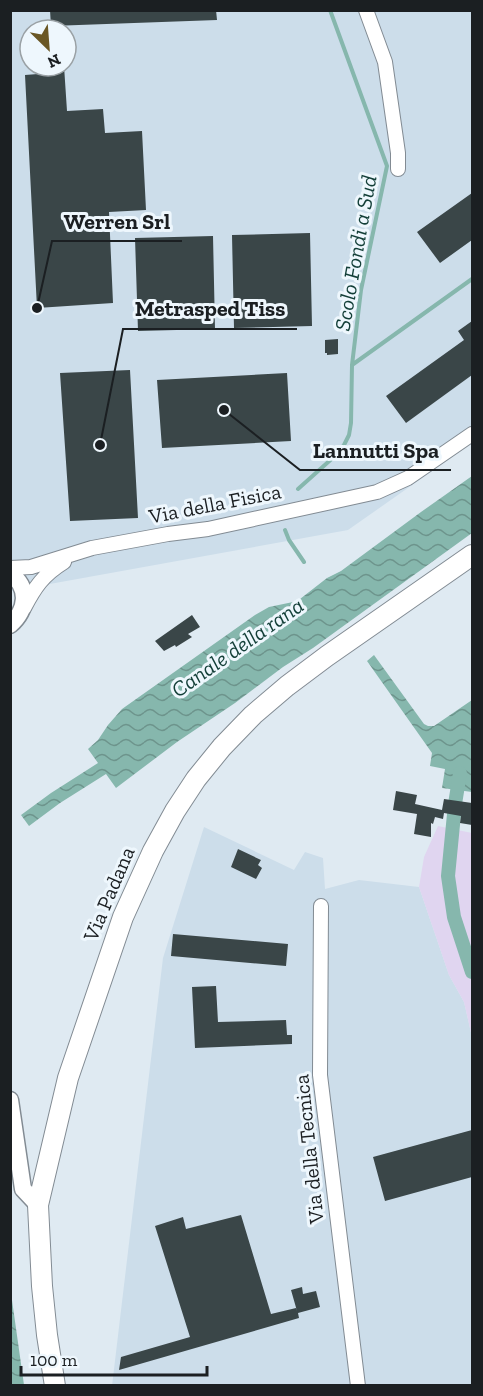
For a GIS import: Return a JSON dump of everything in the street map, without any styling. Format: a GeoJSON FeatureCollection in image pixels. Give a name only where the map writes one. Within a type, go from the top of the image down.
{"type":"FeatureCollection","features":[{"type":"Feature","properties":{"kind":"main road","name":"Via Padana"},"geometry":{"type":"LineString","coordinates":[[55,1386],[42,1286],[38,1205],[68,1078],[123,917],[153,851],[185,796],[209,763],[228,740],[254,715],[287,686],[327,656],[472,555]]}},
{"type":"Feature","properties":{"kind":"street"},"geometry":{"type":"LineString","coordinates":[[366,10],[385,62],[398,153],[398,169]]}},
{"type":"Feature","properties":{"kind":"street","name":"Via della Fisica"},"geometry":{"type":"LineString","coordinates":[[10,568],[31,567],[92,548],[208,529],[377,492],[408,478],[472,435]]}},
{"type":"Feature","properties":{"kind":"street","name":"Via della Fisica"},"geometry":{"type":"LineString","coordinates":[[22,611],[46,574],[65,561],[92,548]]}},
{"type":"Feature","properties":{"kind":"street"},"geometry":{"type":"LineString","coordinates":[[10,573],[20,582],[24,603],[22,611],[10,625]]}},
{"type":"Feature","properties":{"kind":"street","name":"Via della Tecnica"},"geometry":{"type":"LineString","coordinates":[[321,906],[320,1075],[358,1386]]}},
{"type":"Feature","properties":{"kind":"street"},"geometry":{"type":"LineString","coordinates":[[10,1100],[23,1189],[38,1205]]}},
{"type":"Feature","properties":{"kind":"shaded area"},"geometry":{"type":"Polygon","coordinates":[[[11,11],[472,11],[472,443],[348,530],[11,591],[11,11]]]}},
{"type":"Feature","properties":{"kind":"shaded area"},"geometry":{"type":"Polygon","coordinates":[[[438,826],[472,833],[472,1037],[464,1002],[449,975],[419,887],[424,857],[438,826]]]}},
{"type":"Feature","properties":{"kind":"shaded area"},"geometry":{"type":"Polygon","coordinates":[[[204,827],[294,870],[305,852],[323,858],[325,889],[359,880],[419,887],[449,975],[464,1002],[472,1037],[472,1385],[112,1386],[163,958],[204,827]]]}},
{"type":"Feature","properties":{"kind":"water","name":"Canale della rana"},"geometry":{"type":"Polygon","coordinates":[[[472,476],[472,533],[313,648],[177,742],[116,788],[106,774],[29,826],[21,815],[98,763],[88,749],[122,709],[255,615],[269,607],[300,599],[472,476]]]}},
{"type":"Feature","properties":{"kind":"water"},"geometry":{"type":"Polygon","coordinates":[[[374,655],[424,724],[428,726],[434,726],[472,700],[472,792],[442,788],[445,769],[430,766],[432,753],[367,661],[374,655]]]}},
{"type":"Feature","properties":{"kind":"water"},"geometry":{"type":"Polygon","coordinates":[[[11,1293],[24,1385],[11,1385],[11,1293]]]}},
{"type":"Feature","properties":{"kind":"building"},"geometry":{"type":"Polygon","coordinates":[[[50,10],[216,10],[217,20],[78,25],[78,18],[50,18],[50,10]]]}},
{"type":"Feature","properties":{"kind":"building"},"geometry":{"type":"Polygon","coordinates":[[[25,78],[65,78],[67,111],[103,109],[105,133],[142,131],[146,210],[109,212],[113,303],[37,308],[25,78]]]}},
{"type":"Feature","properties":{"kind":"building"},"geometry":{"type":"Polygon","coordinates":[[[472,193],[472,240],[440,263],[417,232],[472,193]]]}},
{"type":"Feature","properties":{"kind":"building"},"geometry":{"type":"Polygon","coordinates":[[[310,233],[312,326],[234,328],[232,235],[310,233]]]}},
{"type":"Feature","properties":{"kind":"building"},"geometry":{"type":"Polygon","coordinates":[[[213,236],[215,329],[138,331],[135,238],[213,236]]]}},
{"type":"Feature","properties":{"kind":"building"},"geometry":{"type":"Polygon","coordinates":[[[472,321],[472,375],[406,423],[386,396],[464,340],[458,331],[472,321]]]}},
{"type":"Feature","properties":{"kind":"building"},"geometry":{"type":"Polygon","coordinates":[[[338,339],[338,354],[327,355],[325,340],[338,339]]]}},
{"type":"Feature","properties":{"kind":"building"},"geometry":{"type":"Polygon","coordinates":[[[130,370],[138,518],[70,521],[60,373],[130,370]]]}},
{"type":"Feature","properties":{"kind":"building"},"geometry":{"type":"Polygon","coordinates":[[[287,373],[291,441],[162,448],[157,380],[287,373]]]}},
{"type":"Feature","properties":{"kind":"building"},"geometry":{"type":"Polygon","coordinates":[[[192,615],[200,627],[188,634],[192,637],[164,651],[155,641],[192,615]]]}},
{"type":"Feature","properties":{"kind":"building"},"geometry":{"type":"Polygon","coordinates":[[[396,791],[417,795],[415,804],[442,810],[444,799],[472,803],[472,825],[460,823],[461,816],[444,813],[443,819],[435,817],[433,824],[431,823],[431,837],[414,834],[417,814],[393,810],[396,791]]]}},
{"type":"Feature","properties":{"kind":"building"},"geometry":{"type":"Polygon","coordinates":[[[238,849],[261,860],[258,865],[262,868],[256,879],[231,867],[238,849]]]}},
{"type":"Feature","properties":{"kind":"building"},"geometry":{"type":"Polygon","coordinates":[[[173,934],[288,944],[286,966],[171,956],[173,934]]]}},
{"type":"Feature","properties":{"kind":"building"},"geometry":{"type":"Polygon","coordinates":[[[216,986],[218,1022],[286,1020],[287,1035],[292,1035],[292,1044],[195,1048],[192,987],[216,986]]]}},
{"type":"Feature","properties":{"kind":"building"},"geometry":{"type":"Polygon","coordinates":[[[472,1130],[472,1177],[385,1201],[373,1157],[472,1130]]]}},
{"type":"Feature","properties":{"kind":"building"},"geometry":{"type":"Polygon","coordinates":[[[241,1215],[271,1314],[296,1308],[297,1311],[291,1290],[302,1287],[303,1294],[316,1291],[320,1307],[298,1313],[299,1318],[119,1370],[121,1357],[190,1337],[155,1226],[183,1217],[186,1229],[241,1215]]]}},
{"type":"Feature","properties":{"kind":"waterway","name":"Scolo Fondi a Sud"},"geometry":{"type":"LineString","coordinates":[[298,489],[336,455],[349,435],[352,365],[361,290],[387,166],[330,10]]}},
{"type":"Feature","properties":{"kind":"waterway"},"geometry":{"type":"LineString","coordinates":[[352,365],[472,279]]}},
{"type":"Feature","properties":{"kind":"waterway","name":"Scolo Fondi a Sud"},"geometry":{"type":"LineString","coordinates":[[285,530],[304,562]]}},
{"type":"Feature","properties":{"kind":"waterway"},"geometry":{"type":"LineString","coordinates":[[460,773],[448,876],[454,917],[472,972]]}},
{"type":"Feature","properties":{"kind":"place","name":"Werren Srl"},"geometry":{"type":"Point","coordinates":[37,308]}},
{"type":"Feature","properties":{"kind":"place","name":"Lannutti Spa"},"geometry":{"type":"Point","coordinates":[224,410]}},
{"type":"Feature","properties":{"kind":"place","name":"Metrasped Tiss"},"geometry":{"type":"Point","coordinates":[100,445]}}]}
